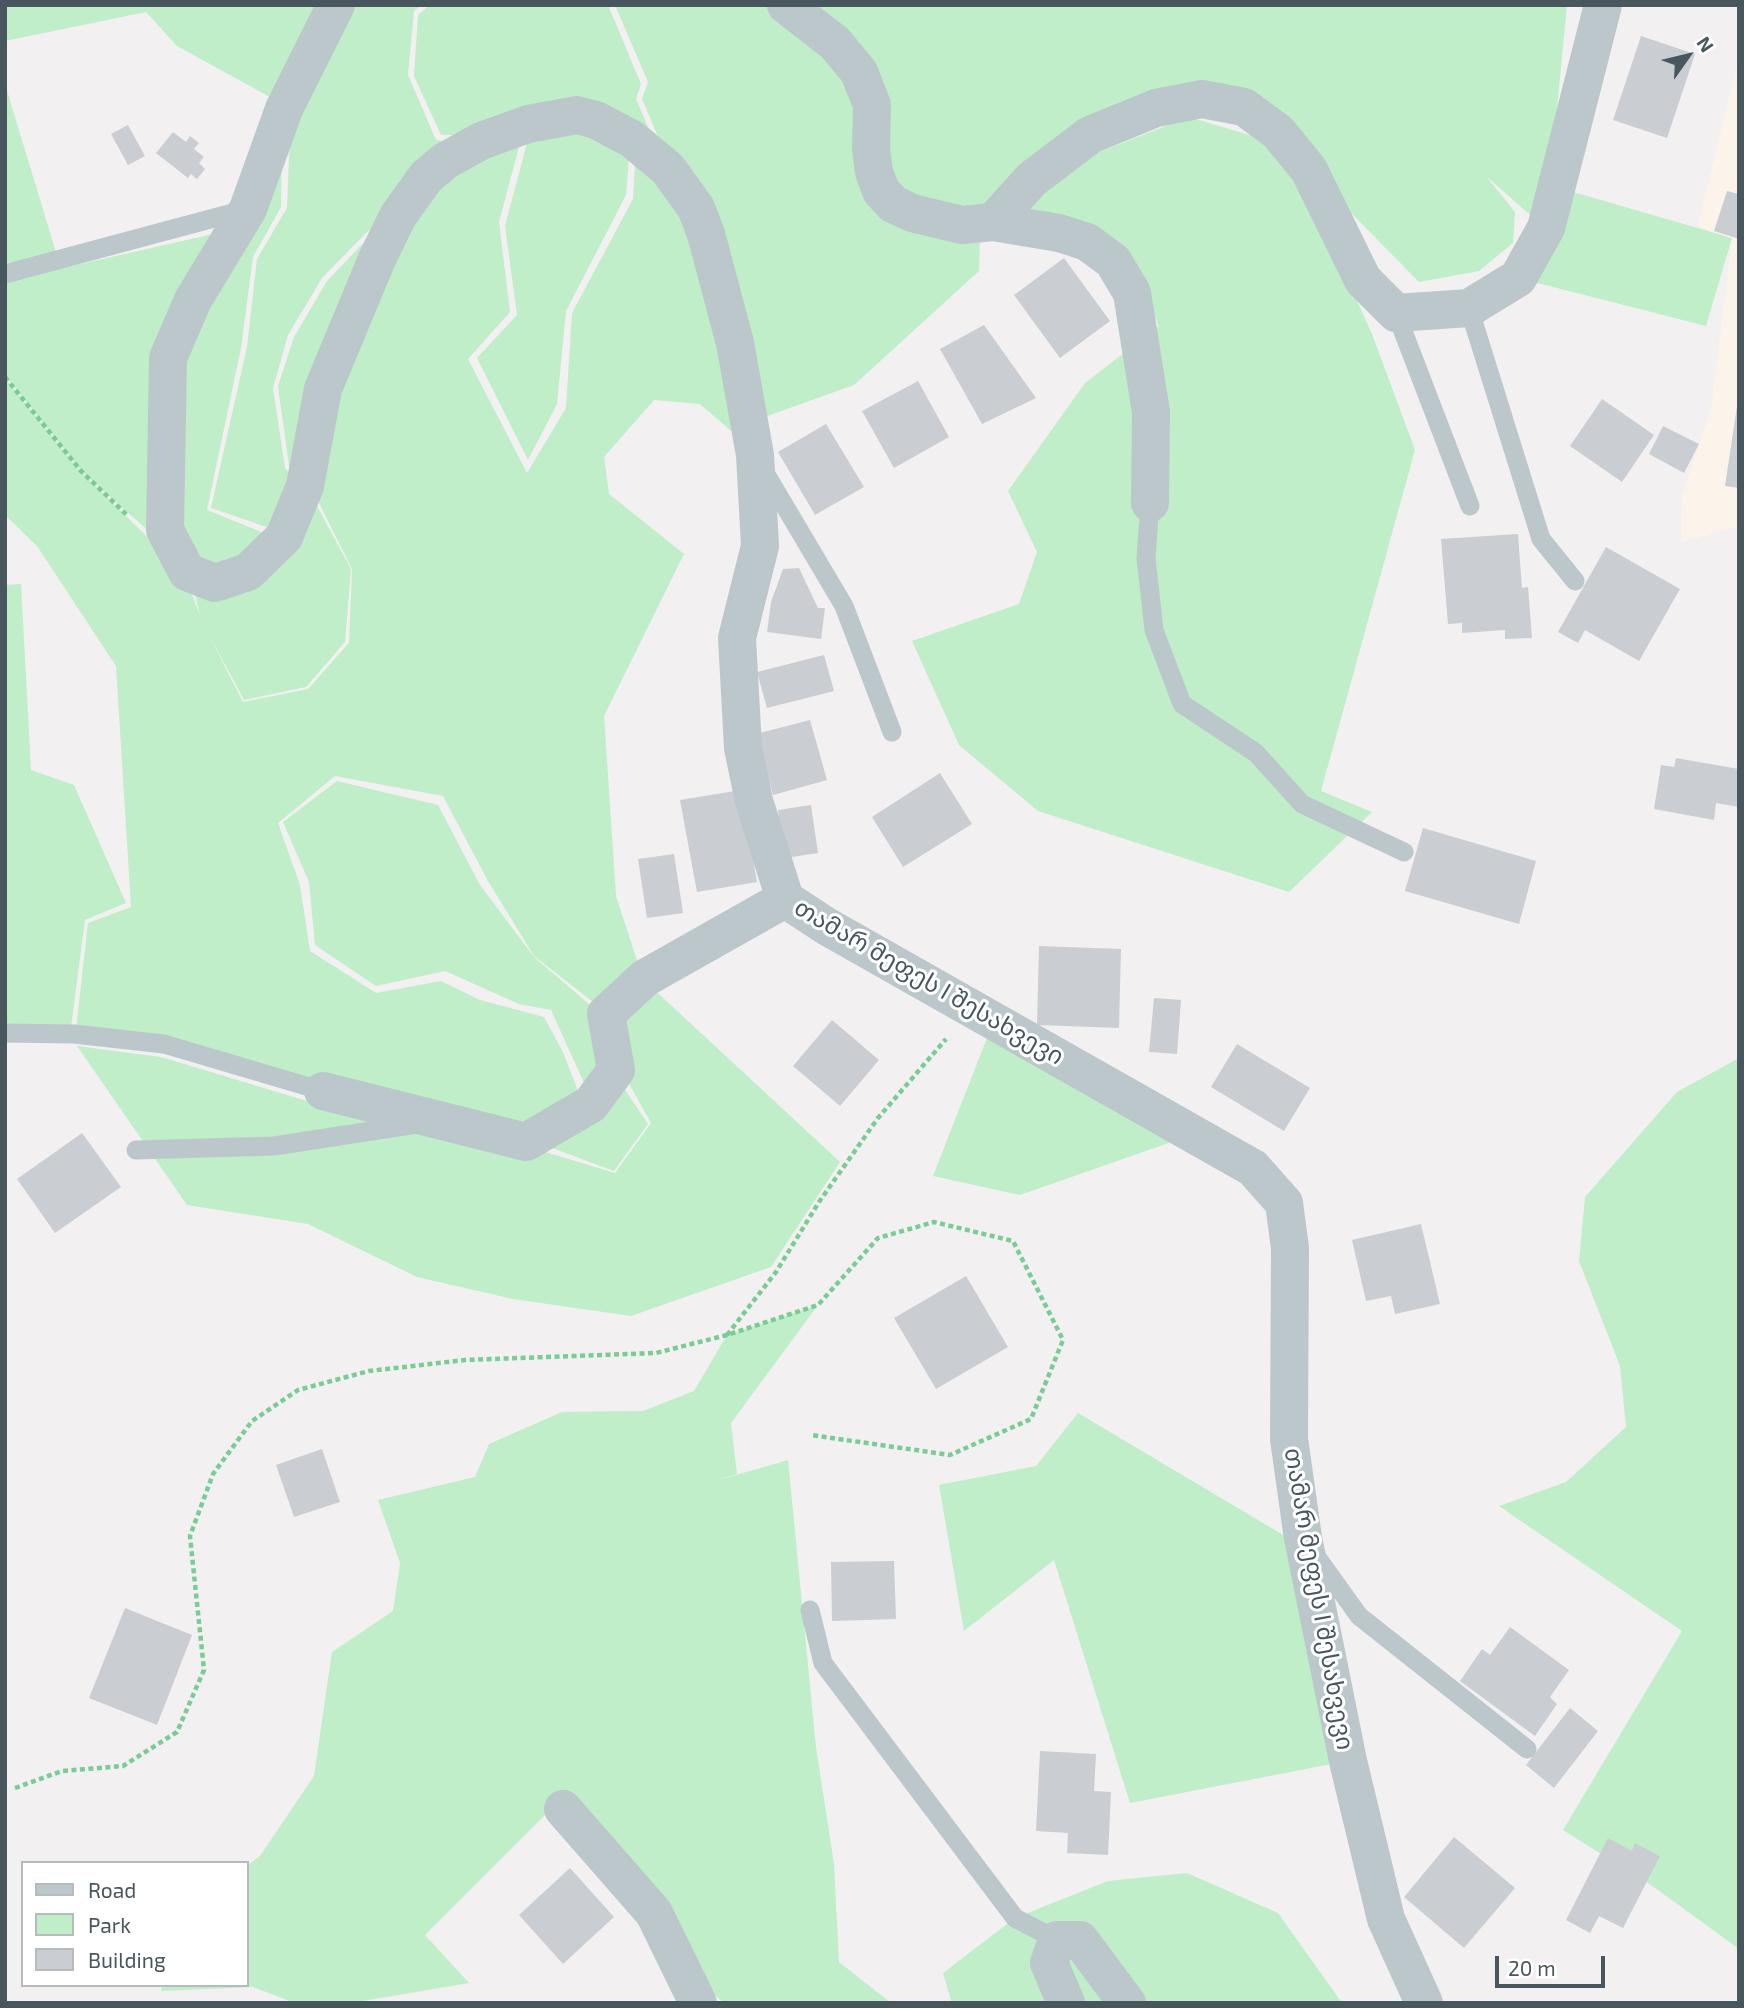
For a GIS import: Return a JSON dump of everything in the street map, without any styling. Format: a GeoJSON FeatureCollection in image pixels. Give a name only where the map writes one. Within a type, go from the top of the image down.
{"type":"FeatureCollection","features":[{"type":"Feature","properties":{"kind":"street","name":"თამარ მეფეს I შესახვევი"},"geometry":{"type":"LineString","coordinates":[[336,5],[284,109],[248,209],[194,300],[169,358],[165,530],[187,572],[215,583],[248,572],[284,537],[306,486],[323,388],[398,216],[426,177],[445,161],[481,141],[528,124],[576,115],[596,120],[632,139],[668,169],[682,187],[706,234],[735,343],[755,455],[760,546],[737,638],[743,748],[754,801],[785,899],[1253,1168],[1284,1203],[1290,1248],[1289,1439],[1303,1538],[1348,1761],[1386,1919],[1423,2003]]}},
{"type":"Feature","properties":{"kind":"street"},"geometry":{"type":"LineString","coordinates":[[786,5],[835,43],[859,72],[872,105],[871,149],[874,172],[881,191],[892,204],[912,213],[962,225],[992,222],[1059,233],[1087,242],[1113,261],[1132,293],[1151,412],[1150,503]]}},
{"type":"Feature","properties":{"kind":"street"},"geometry":{"type":"LineString","coordinates":[[992,222],[1032,179],[1090,135],[1156,108],[1202,99],[1244,107],[1278,132],[1309,170],[1363,279],[1396,313],[1469,308],[1518,278],[1546,228],[1602,5]]}},
{"type":"Feature","properties":{"kind":"street"},"geometry":{"type":"LineString","coordinates":[[323,1091],[526,1142],[591,1104],[616,1070],[606,1014],[645,978],[785,899]]}},
{"type":"Feature","properties":{"kind":"street"},"geometry":{"type":"LineString","coordinates":[[563,1809],[654,1913],[698,2003]]}},
{"type":"Feature","properties":{"kind":"street"},"geometry":{"type":"LineString","coordinates":[[1066,2003],[1049,1963],[1057,1940],[1080,1940],[1126,2003]]}},
{"type":"Feature","properties":{"kind":"lane"},"geometry":{"type":"LineString","coordinates":[[5,274],[248,209]]}},
{"type":"Feature","properties":{"kind":"lane"},"geometry":{"type":"LineString","coordinates":[[1469,308],[1541,540],[1575,582]]}},
{"type":"Feature","properties":{"kind":"lane"},"geometry":{"type":"LineString","coordinates":[[1396,313],[1470,506]]}},
{"type":"Feature","properties":{"kind":"lane"},"geometry":{"type":"LineString","coordinates":[[755,455],[844,606],[892,732]]}},
{"type":"Feature","properties":{"kind":"lane"},"geometry":{"type":"LineString","coordinates":[[1150,503],[1146,558],[1154,630],[1182,704],[1256,752],[1302,804],[1404,852]]}},
{"type":"Feature","properties":{"kind":"lane"},"geometry":{"type":"LineString","coordinates":[[5,1033],[74,1034],[164,1044],[323,1091]]}},
{"type":"Feature","properties":{"kind":"lane"},"geometry":{"type":"LineString","coordinates":[[136,1150],[275,1146],[440,1121]]}},
{"type":"Feature","properties":{"kind":"lane"},"geometry":{"type":"LineString","coordinates":[[1303,1538],[1359,1616],[1527,1749]]}},
{"type":"Feature","properties":{"kind":"lane"},"geometry":{"type":"LineString","coordinates":[[810,1610],[823,1663],[1015,1918],[1057,1940]]}},
{"type":"Feature","properties":{"kind":"path"},"geometry":{"type":"LineString","coordinates":[[5,377],[80,471],[129,517]]}},
{"type":"Feature","properties":{"kind":"path"},"geometry":{"type":"LineString","coordinates":[[727,1335],[776,1272],[819,1202],[894,1098],[944,1040],[992,1020]]}},
{"type":"Feature","properties":{"kind":"path"},"geometry":{"type":"LineString","coordinates":[[15,1788],[62,1771],[123,1766],[177,1732],[204,1670],[190,1536],[213,1474],[221,1463],[252,1422],[298,1390],[369,1371],[466,1360],[656,1353],[727,1335],[818,1305],[878,1238],[934,1222],[1013,1241],[1063,1340],[1031,1419],[950,1455],[811,1436]]}},
{"type":"Feature","properties":{"kind":"shaded area"},"geometry":{"type":"Polygon","coordinates":[[[1739,56],[1739,526],[1681,542],[1682,495],[1711,409],[1732,239],[1698,226],[1739,56]]]}},
{"type":"Feature","properties":{"kind":"green space"},"geometry":{"type":"Polygon","coordinates":[[[5,5],[329,5],[281,103],[177,46],[146,12],[5,41],[5,5]]]}},
{"type":"Feature","properties":{"kind":"green space"},"geometry":{"type":"Polygon","coordinates":[[[342,5],[421,5],[414,11],[408,75],[436,140],[472,143],[365,234],[322,278],[288,335],[273,388],[285,468],[300,484],[281,532],[211,508],[247,347],[257,259],[287,208],[291,110],[342,5]]]}},
{"type":"Feature","properties":{"kind":"green space"},"geometry":{"type":"Polygon","coordinates":[[[430,5],[608,5],[641,84],[636,99],[663,162],[597,111],[479,135],[441,135],[414,76],[418,15],[430,5]]]}},
{"type":"Feature","properties":{"kind":"green space"},"geometry":{"type":"Polygon","coordinates":[[[615,5],[1567,5],[1546,222],[1556,187],[1732,238],[1706,326],[1518,278],[1545,228],[1486,176],[1515,212],[1513,243],[1479,271],[1419,282],[1309,170],[1278,132],[1156,108],[993,222],[970,204],[980,238],[979,271],[854,385],[756,420],[671,167],[642,99],[648,82],[615,5]]]}},
{"type":"Feature","properties":{"kind":"green space"},"geometry":{"type":"Polygon","coordinates":[[[5,84],[58,259],[5,263],[5,84]]]}},
{"type":"Feature","properties":{"kind":"green space"},"geometry":{"type":"Polygon","coordinates":[[[1189,117],[1263,139],[1316,210],[1372,334],[1415,450],[1321,791],[1372,812],[1289,892],[1038,811],[959,745],[912,641],[1019,604],[1037,552],[1008,491],[1085,383],[1159,326],[1131,261],[1022,209],[1096,153],[1189,117]]]}},
{"type":"Feature","properties":{"kind":"green space"},"geometry":{"type":"Polygon","coordinates":[[[576,121],[630,144],[626,195],[566,311],[557,404],[528,460],[477,358],[517,315],[505,226],[531,128],[576,121]]]}},
{"type":"Feature","properties":{"kind":"green space"},"geometry":{"type":"Polygon","coordinates":[[[282,124],[281,207],[253,257],[241,348],[207,510],[276,538],[246,569],[191,570],[172,457],[171,359],[282,124]]]}},
{"type":"Feature","properties":{"kind":"green space"},"geometry":{"type":"Polygon","coordinates":[[[524,128],[499,222],[510,312],[468,359],[527,473],[566,408],[572,313],[633,199],[636,149],[678,190],[751,448],[700,404],[654,400],[604,457],[609,494],[684,554],[604,716],[616,896],[642,976],[602,1009],[534,956],[488,881],[443,796],[335,776],[278,823],[300,885],[310,951],[376,993],[441,981],[480,1000],[544,1017],[563,1052],[582,1101],[523,1132],[76,1029],[88,923],[131,907],[116,666],[37,546],[5,515],[5,378],[80,471],[184,573],[200,616],[191,577],[214,587],[310,493],[351,569],[345,642],[306,687],[244,700],[206,629],[243,702],[308,689],[349,643],[352,569],[310,485],[330,392],[430,180],[524,128]]]}},
{"type":"Feature","properties":{"kind":"green space"},"geometry":{"type":"Polygon","coordinates":[[[222,232],[154,350],[151,533],[81,471],[5,375],[5,281],[222,232]]]}},
{"type":"Feature","properties":{"kind":"green space"},"geometry":{"type":"Polygon","coordinates":[[[369,237],[303,479],[289,466],[278,386],[294,337],[327,281],[369,237]]]}},
{"type":"Feature","properties":{"kind":"green space"},"geometry":{"type":"Polygon","coordinates":[[[21,584],[31,770],[74,785],[126,903],[85,920],[71,1027],[5,1024],[5,585],[21,584]]]}},
{"type":"Feature","properties":{"kind":"green space"},"geometry":{"type":"Polygon","coordinates":[[[337,781],[438,805],[480,885],[534,957],[603,1016],[611,1069],[648,1124],[614,1171],[536,1142],[594,1105],[551,1010],[519,1004],[445,971],[376,986],[315,945],[309,882],[283,822],[337,781]]]}},
{"type":"Feature","properties":{"kind":"green space"},"geometry":{"type":"Polygon","coordinates":[[[646,982],[840,1162],[771,1267],[631,1316],[513,1299],[417,1277],[308,1224],[187,1205],[77,1046],[161,1057],[317,1104],[522,1145],[615,1173],[651,1123],[621,1069],[609,1015],[646,982]]]}},
{"type":"Feature","properties":{"kind":"green space"},"geometry":{"type":"Polygon","coordinates":[[[987,1038],[1177,1140],[1020,1195],[933,1176],[987,1038]]]}},
{"type":"Feature","properties":{"kind":"green space"},"geometry":{"type":"Polygon","coordinates":[[[1739,1058],[1739,1949],[1654,1887],[1563,1830],[1682,1631],[1499,1506],[1566,1482],[1626,1427],[1620,1366],[1579,1261],[1585,1197],[1677,1092],[1739,1058]]]}},
{"type":"Feature","properties":{"kind":"green space"},"geometry":{"type":"Polygon","coordinates":[[[818,1305],[731,1423],[737,1474],[712,1482],[788,1460],[816,1747],[834,1864],[839,1962],[891,2003],[724,2003],[707,1988],[560,1800],[425,1935],[469,1983],[351,2003],[295,2003],[253,1987],[161,1991],[162,1987],[248,1987],[248,1865],[260,1856],[314,1776],[332,1652],[393,1611],[400,1563],[378,1500],[475,1477],[489,1444],[562,1412],[643,1411],[694,1391],[727,1335],[818,1305]]]}},
{"type":"Feature","properties":{"kind":"green space"},"geometry":{"type":"Polygon","coordinates":[[[1078,1413],[1295,1542],[1347,1761],[1130,1803],[1054,1560],[964,1631],[939,1485],[1036,1466],[1078,1413]]]}},
{"type":"Feature","properties":{"kind":"green space"},"geometry":{"type":"Polygon","coordinates":[[[1187,1873],[1278,1913],[1342,2003],[952,2003],[943,1973],[1015,1918],[1108,1881],[1187,1873]]]}},
{"type":"Feature","properties":{"kind":"building"},"geometry":{"type":"Polygon","coordinates":[[[1641,36],[1695,54],[1667,138],[1613,120],[1641,36]]]}},
{"type":"Feature","properties":{"kind":"building"},"geometry":{"type":"Polygon","coordinates":[[[128,125],[145,156],[128,165],[111,134],[128,125]]]}},
{"type":"Feature","properties":{"kind":"building"},"geometry":{"type":"Polygon","coordinates":[[[173,132],[186,142],[190,136],[199,143],[194,149],[204,157],[199,163],[205,169],[197,179],[191,174],[188,178],[156,153],[173,132]]]}},
{"type":"Feature","properties":{"kind":"building"},"geometry":{"type":"Polygon","coordinates":[[[1727,191],[1739,194],[1739,239],[1714,231],[1727,191]]]}},
{"type":"Feature","properties":{"kind":"building"},"geometry":{"type":"Polygon","coordinates":[[[1064,258],[1110,321],[1060,358],[1014,295],[1064,258]]]}},
{"type":"Feature","properties":{"kind":"building"},"geometry":{"type":"Polygon","coordinates":[[[984,325],[1036,398],[982,424],[940,349],[984,325]]]}},
{"type":"Feature","properties":{"kind":"building"},"geometry":{"type":"Polygon","coordinates":[[[918,381],[949,437],[894,468],[862,411],[918,381]]]}},
{"type":"Feature","properties":{"kind":"building"},"geometry":{"type":"Polygon","coordinates":[[[1602,399],[1654,435],[1622,482],[1570,446],[1602,399]]]}},
{"type":"Feature","properties":{"kind":"building"},"geometry":{"type":"Polygon","coordinates":[[[1739,406],[1739,488],[1725,486],[1739,406]]]}},
{"type":"Feature","properties":{"kind":"building"},"geometry":{"type":"Polygon","coordinates":[[[826,424],[864,487],[815,515],[778,452],[826,424]]]}},
{"type":"Feature","properties":{"kind":"building"},"geometry":{"type":"Polygon","coordinates":[[[1663,426],[1699,444],[1684,473],[1649,454],[1663,426]]]}},
{"type":"Feature","properties":{"kind":"building"},"geometry":{"type":"Polygon","coordinates":[[[1518,534],[1522,588],[1528,587],[1532,638],[1505,639],[1505,630],[1462,633],[1462,623],[1448,624],[1441,539],[1518,534]]]}},
{"type":"Feature","properties":{"kind":"building"},"geometry":{"type":"Polygon","coordinates":[[[1606,547],[1680,589],[1639,661],[1585,630],[1578,643],[1558,632],[1606,547]]]}},
{"type":"Feature","properties":{"kind":"building"},"geometry":{"type":"Polygon","coordinates":[[[799,568],[818,608],[825,608],[821,639],[767,632],[771,602],[783,569],[799,568]]]}},
{"type":"Feature","properties":{"kind":"building"},"geometry":{"type":"Polygon","coordinates":[[[824,655],[834,691],[767,708],[757,672],[824,655]]]}},
{"type":"Feature","properties":{"kind":"building"},"geometry":{"type":"Polygon","coordinates":[[[810,720],[827,780],[773,795],[756,734],[810,720]]]}},
{"type":"Feature","properties":{"kind":"building"},"geometry":{"type":"Polygon","coordinates":[[[1676,758],[1739,769],[1739,807],[1716,803],[1714,820],[1654,809],[1661,765],[1674,767],[1676,758]]]}},
{"type":"Feature","properties":{"kind":"building"},"geometry":{"type":"Polygon","coordinates":[[[940,773],[972,824],[903,867],[872,817],[940,773]]]}},
{"type":"Feature","properties":{"kind":"building"},"geometry":{"type":"Polygon","coordinates":[[[741,790],[757,882],[697,892],[680,800],[741,790]]]}},
{"type":"Feature","properties":{"kind":"building"},"geometry":{"type":"Polygon","coordinates":[[[811,805],[818,853],[785,858],[778,810],[811,805]]]}},
{"type":"Feature","properties":{"kind":"building"},"geometry":{"type":"Polygon","coordinates":[[[1423,828],[1536,861],[1519,924],[1405,891],[1423,828]]]}},
{"type":"Feature","properties":{"kind":"building"},"geometry":{"type":"Polygon","coordinates":[[[674,854],[683,913],[647,918],[638,859],[674,854]]]}},
{"type":"Feature","properties":{"kind":"building"},"geometry":{"type":"Polygon","coordinates":[[[1039,946],[1121,949],[1119,1028],[1037,1025],[1039,946]]]}},
{"type":"Feature","properties":{"kind":"building"},"geometry":{"type":"Polygon","coordinates":[[[1154,998],[1181,1000],[1177,1054],[1149,1052],[1154,998]]]}},
{"type":"Feature","properties":{"kind":"building"},"geometry":{"type":"Polygon","coordinates":[[[832,1020],[879,1060],[840,1106],[793,1066],[832,1020]]]}},
{"type":"Feature","properties":{"kind":"building"},"geometry":{"type":"Polygon","coordinates":[[[1237,1044],[1310,1088],[1284,1131],[1211,1087],[1237,1044]]]}},
{"type":"Feature","properties":{"kind":"building"},"geometry":{"type":"Polygon","coordinates":[[[82,1133],[121,1187],[55,1233],[17,1179],[82,1133]]]}},
{"type":"Feature","properties":{"kind":"building"},"geometry":{"type":"Polygon","coordinates":[[[1421,1224],[1440,1304],[1395,1314],[1391,1296],[1366,1301],[1352,1240],[1421,1224]]]}},
{"type":"Feature","properties":{"kind":"building"},"geometry":{"type":"Polygon","coordinates":[[[966,1276],[1008,1347],[936,1389],[894,1318],[966,1276]]]}},
{"type":"Feature","properties":{"kind":"building"},"geometry":{"type":"Polygon","coordinates":[[[322,1449],[340,1502],[294,1517],[276,1465],[322,1449]]]}},
{"type":"Feature","properties":{"kind":"building"},"geometry":{"type":"Polygon","coordinates":[[[894,1561],[896,1619],[832,1621],[831,1562],[894,1561]]]}},
{"type":"Feature","properties":{"kind":"building"},"geometry":{"type":"Polygon","coordinates":[[[125,1608],[192,1635],[157,1725],[89,1698],[125,1608]]]}},
{"type":"Feature","properties":{"kind":"building"},"geometry":{"type":"Polygon","coordinates":[[[1510,1627],[1569,1670],[1550,1697],[1557,1704],[1535,1736],[1460,1681],[1482,1649],[1490,1655],[1510,1627]]]}},
{"type":"Feature","properties":{"kind":"building"},"geometry":{"type":"Polygon","coordinates":[[[1570,1708],[1598,1731],[1554,1788],[1526,1765],[1570,1708]]]}},
{"type":"Feature","properties":{"kind":"building"},"geometry":{"type":"Polygon","coordinates":[[[1040,1751],[1096,1754],[1094,1791],[1111,1792],[1108,1855],[1067,1853],[1068,1833],[1036,1831],[1040,1751]]]}},
{"type":"Feature","properties":{"kind":"building"},"geometry":{"type":"Polygon","coordinates":[[[1454,1837],[1515,1888],[1464,1948],[1404,1897],[1454,1837]]]}},
{"type":"Feature","properties":{"kind":"building"},"geometry":{"type":"Polygon","coordinates":[[[1608,1838],[1632,1851],[1635,1843],[1660,1856],[1623,1928],[1599,1916],[1590,1933],[1566,1920],[1608,1838]]]}},
{"type":"Feature","properties":{"kind":"building"},"geometry":{"type":"Polygon","coordinates":[[[570,1868],[614,1917],[563,1964],[519,1915],[570,1868]]]}}]}
